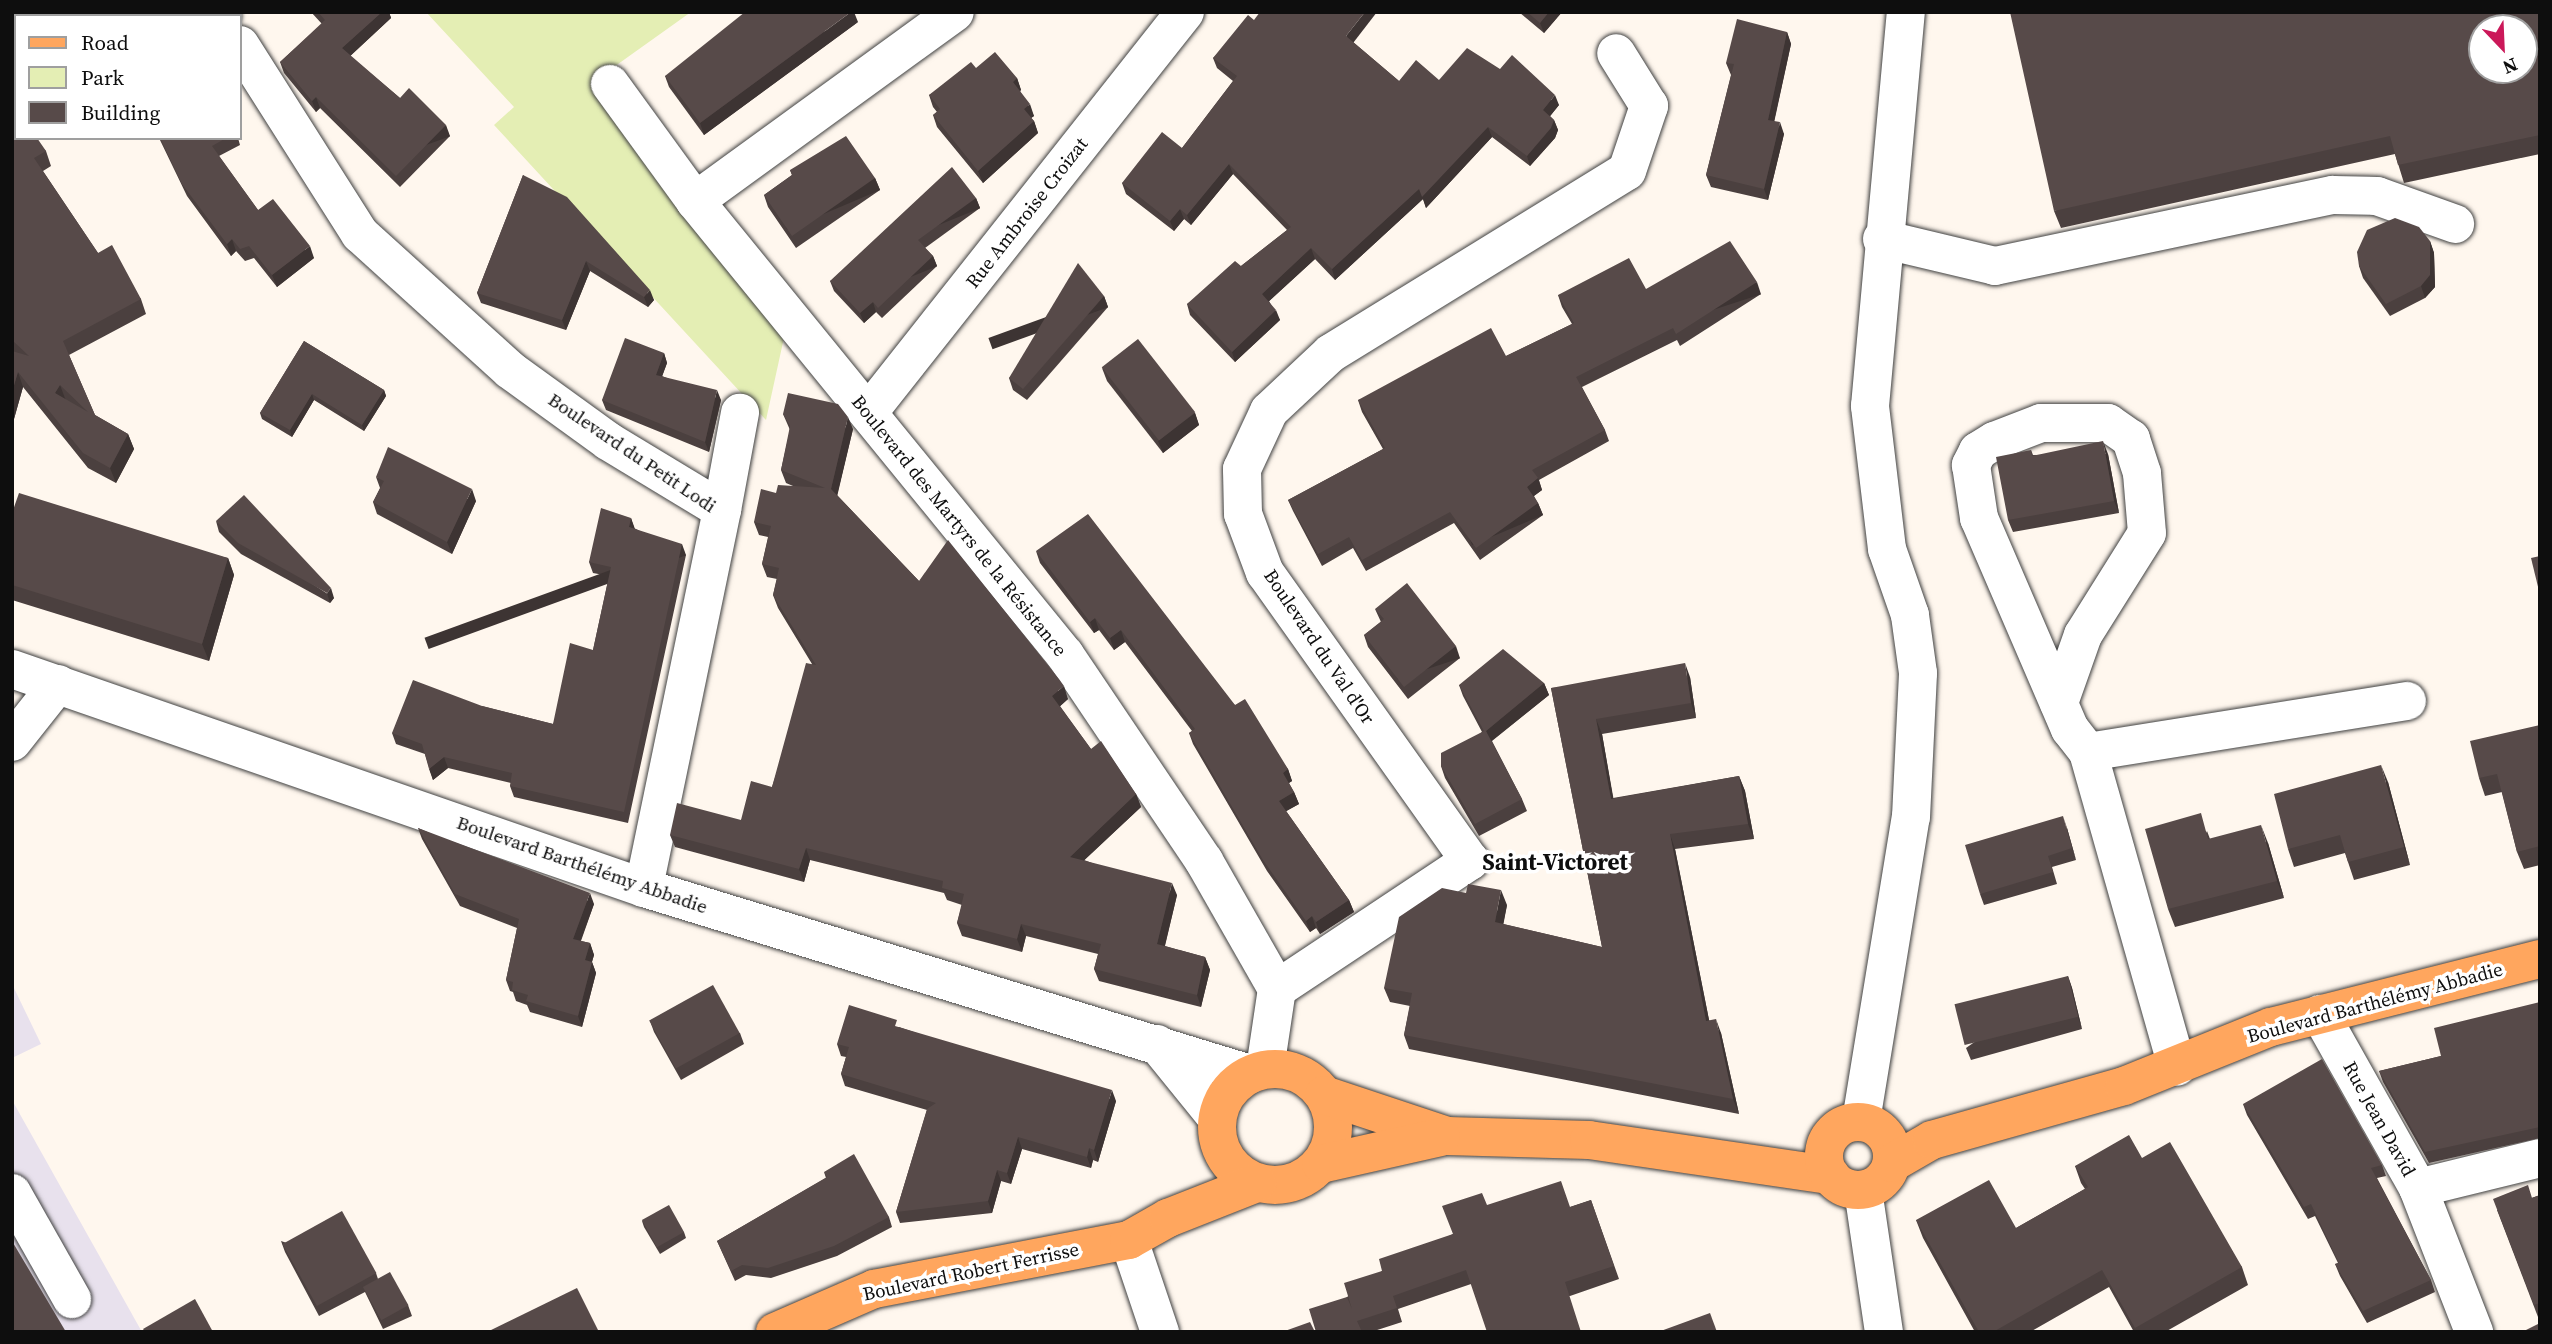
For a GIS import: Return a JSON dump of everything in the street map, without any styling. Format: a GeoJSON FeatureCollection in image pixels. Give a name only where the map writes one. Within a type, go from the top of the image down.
{"type":"FeatureCollection","features":[{"type":"Feature","properties":{"kind":"main road","name":"Boulevard Barthélémy Abbadie"},"geometry":{"type":"LineString","coordinates":[[1880,1140],[1932,1140],[2177,1067],[2271,1027],[2540,959]]}},
{"type":"Feature","properties":{"kind":"main road"},"geometry":{"type":"LineString","coordinates":[[1447,1136],[1324,1095],[1298,1073],[1257,1072],[1234,1085],[1219,1133],[1236,1170],[1257,1183],[1292,1184],[1321,1164],[1447,1136],[1589,1140],[1767,1165],[1840,1170],[1882,1181],[1880,1140],[1840,1127],[1840,1170]]}},
{"type":"Feature","properties":{"kind":"main road"},"geometry":{"type":"LineString","coordinates":[[1321,1164],[1334,1130],[1324,1095]]}},
{"type":"Feature","properties":{"kind":"main road","name":"Boulevard Robert Ferrisse"},"geometry":{"type":"LineString","coordinates":[[1168,1219],[1219,1133]]}},
{"type":"Feature","properties":{"kind":"main road","name":"Boulevard Robert Ferrisse"},"geometry":{"type":"LineString","coordinates":[[775,1332],[874,1289],[1129,1240],[1168,1219],[1257,1183]]}},
{"type":"Feature","properties":{"kind":"street"},"geometry":{"type":"LineString","coordinates":[[695,201],[955,12]]}},
{"type":"Feature","properties":{"kind":"street","name":"Rue Ambroise Croizat"},"geometry":{"type":"LineString","coordinates":[[868,413],[1185,12]]}},
{"type":"Feature","properties":{"kind":"street"},"geometry":{"type":"LineString","coordinates":[[1880,1140],[1910,817],[1918,673],[1910,615],[1887,549],[1870,406],[1882,239],[1906,12]]}},
{"type":"Feature","properties":{"kind":"street","name":"Boulevard du Petit Lodi"},"geometry":{"type":"LineString","coordinates":[[242,48],[360,234],[510,370],[608,441],[722,510],[644,888]]}},
{"type":"Feature","properties":{"kind":"street","name":"Boulevard du Val d'Or"},"geometry":{"type":"LineString","coordinates":[[1277,989],[1470,861],[1265,573],[1244,514],[1242,469],[1269,411],[1331,353],[1627,171],[1648,106],[1616,53]]}},
{"type":"Feature","properties":{"kind":"street","name":"Boulevard des Martyrs de la Résistance"},"geometry":{"type":"LineString","coordinates":[[610,85],[695,201],[1065,655],[1204,861],[1277,989]]}},
{"type":"Feature","properties":{"kind":"street"},"geometry":{"type":"LineString","coordinates":[[1882,239],[1995,266],[2333,195],[2377,196],[2455,224]]}},
{"type":"Feature","properties":{"kind":"street"},"geometry":{"type":"LineString","coordinates":[[722,510],[740,413]]}},
{"type":"Feature","properties":{"kind":"street"},"geometry":{"type":"LineString","coordinates":[[2059,703],[2083,635],[2147,533],[2143,473],[2131,439],[2108,422],[2041,423],[1986,446],[1971,465],[1979,518],[2070,729],[2088,752],[2177,1067]]}},
{"type":"Feature","properties":{"kind":"street","name":"Boulevard Barthélémy Abbadie"},"geometry":{"type":"LineString","coordinates":[[12,669],[644,888],[1257,1072]]}},
{"type":"Feature","properties":{"kind":"street"},"geometry":{"type":"LineString","coordinates":[[12,742],[58,684]]}},
{"type":"Feature","properties":{"kind":"street"},"geometry":{"type":"LineString","coordinates":[[2088,752],[2407,701]]}},
{"type":"Feature","properties":{"kind":"street"},"geometry":{"type":"LineString","coordinates":[[1257,1072],[1277,989]]}},
{"type":"Feature","properties":{"kind":"street","name":"Rue Jean David"},"geometry":{"type":"LineString","coordinates":[[2320,1014],[2418,1188],[2540,1158]]}},
{"type":"Feature","properties":{"kind":"street"},"geometry":{"type":"LineString","coordinates":[[1157,1044],[1219,1133]]}},
{"type":"Feature","properties":{"kind":"street"},"geometry":{"type":"LineString","coordinates":[[1840,1170],[1884,1332]]}},
{"type":"Feature","properties":{"kind":"street"},"geometry":{"type":"LineString","coordinates":[[2418,1188],[2474,1332]]}},
{"type":"Feature","properties":{"kind":"street"},"geometry":{"type":"LineString","coordinates":[[12,1193],[72,1299]]}},
{"type":"Feature","properties":{"kind":"street"},"geometry":{"type":"LineString","coordinates":[[1129,1240],[1160,1332]]}},
{"type":"Feature","properties":{"kind":"shaded area"},"geometry":{"type":"Polygon","coordinates":[[[12,984],[41,1044],[12,1058],[12,984]]]}},
{"type":"Feature","properties":{"kind":"shaded area"},"geometry":{"type":"Polygon","coordinates":[[[12,1100],[142,1332],[12,1332],[12,1100]]]}},
{"type":"Feature","properties":{"kind":"green space"},"geometry":{"type":"Polygon","coordinates":[[[426,12],[691,12],[590,84],[785,333],[766,420],[494,125],[514,107],[426,12]]]}},
{"type":"Feature","properties":{"kind":"building"},"geometry":{"type":"Polygon","coordinates":[[[74,12],[104,12],[100,14],[74,12]]]}},
{"type":"Feature","properties":{"kind":"building"},"geometry":{"type":"Polygon","coordinates":[[[318,12],[382,12],[342,48],[400,98],[409,88],[446,125],[396,176],[316,97],[312,101],[280,62],[325,20],[318,12]]]}},
{"type":"Feature","properties":{"kind":"building"},"geometry":{"type":"Polygon","coordinates":[[[745,12],[851,12],[700,123],[665,76],[745,12]]]}},
{"type":"Feature","properties":{"kind":"building"},"geometry":{"type":"Polygon","coordinates":[[[1260,12],[1365,12],[1346,36],[1399,81],[1416,60],[1439,80],[1467,48],[1500,69],[1512,55],[1555,95],[1543,110],[1554,120],[1551,128],[1527,156],[1488,127],[1422,197],[1419,189],[1332,269],[1311,248],[1262,294],[1276,310],[1232,352],[1187,304],[1235,261],[1241,266],[1291,227],[1229,164],[1187,215],[1180,209],[1170,221],[1122,183],[1162,132],[1182,148],[1237,76],[1213,58],[1248,15],[1254,20],[1260,12]]]}},
{"type":"Feature","properties":{"kind":"building"},"geometry":{"type":"Polygon","coordinates":[[[1527,12],[1549,12],[1540,23],[1527,12]]]}},
{"type":"Feature","properties":{"kind":"building"},"geometry":{"type":"Polygon","coordinates":[[[2010,12],[2540,12],[2540,135],[2398,165],[2390,136],[2054,211],[2010,12]]]}},
{"type":"Feature","properties":{"kind":"building"},"geometry":{"type":"Polygon","coordinates":[[[1737,19],[1787,32],[1768,120],[1780,122],[1764,189],[1706,175],[1734,64],[1726,63],[1737,19]]]}},
{"type":"Feature","properties":{"kind":"building"},"geometry":{"type":"Polygon","coordinates":[[[995,52],[1017,78],[1013,82],[1030,104],[1024,109],[1034,121],[978,171],[933,115],[940,109],[929,95],[971,62],[976,68],[995,52]]]}},
{"type":"Feature","properties":{"kind":"building"},"geometry":{"type":"Polygon","coordinates":[[[14,118],[14,140],[38,140],[46,151],[34,158],[98,253],[112,245],[141,299],[63,341],[95,415],[128,434],[110,468],[83,453],[18,372],[12,392],[12,351],[29,356],[12,340],[14,118]],[[60,385],[55,393],[88,412],[60,385]]]}},
{"type":"Feature","properties":{"kind":"building"},"geometry":{"type":"Polygon","coordinates":[[[846,136],[875,178],[792,236],[764,195],[792,175],[790,170],[846,136]]]}},
{"type":"Feature","properties":{"kind":"building"},"geometry":{"type":"Polygon","coordinates":[[[161,140],[222,140],[212,146],[258,210],[273,199],[310,246],[272,275],[249,246],[240,249],[232,239],[227,244],[182,184],[161,140]]]}},
{"type":"Feature","properties":{"kind":"building"},"geometry":{"type":"Polygon","coordinates":[[[952,167],[976,198],[918,240],[933,256],[878,308],[873,302],[860,313],[830,281],[952,167]]]}},
{"type":"Feature","properties":{"kind":"building"},"geometry":{"type":"Polygon","coordinates":[[[523,175],[567,197],[650,290],[644,297],[586,261],[562,320],[477,293],[523,175]]]}},
{"type":"Feature","properties":{"kind":"building"},"geometry":{"type":"Polygon","coordinates":[[[2395,218],[2419,227],[2430,241],[2430,275],[2421,286],[2386,304],[2359,266],[2357,252],[2367,230],[2395,218]]]}},
{"type":"Feature","properties":{"kind":"building"},"geometry":{"type":"Polygon","coordinates":[[[1730,241],[1757,282],[1676,334],[1673,328],[1576,377],[1605,430],[1532,470],[1538,478],[1527,487],[1538,503],[1476,548],[1450,512],[1362,560],[1349,537],[1318,554],[1288,500],[1385,448],[1358,400],[1491,328],[1506,356],[1574,323],[1558,295],[1629,258],[1646,289],[1730,241]]]}},
{"type":"Feature","properties":{"kind":"building"},"geometry":{"type":"Polygon","coordinates":[[[1078,263],[1104,296],[1023,389],[1009,378],[1078,263]]]}},
{"type":"Feature","properties":{"kind":"building"},"geometry":{"type":"Polygon","coordinates":[[[625,338],[664,353],[656,375],[717,390],[705,442],[602,400],[625,338]]]}},
{"type":"Feature","properties":{"kind":"building"},"geometry":{"type":"Polygon","coordinates":[[[1138,339],[1195,412],[1159,441],[1102,367],[1138,339]]]}},
{"type":"Feature","properties":{"kind":"building"},"geometry":{"type":"Polygon","coordinates":[[[304,341],[384,390],[362,425],[312,394],[290,430],[260,413],[304,341]]]}},
{"type":"Feature","properties":{"kind":"building"},"geometry":{"type":"Polygon","coordinates":[[[788,393],[838,404],[848,417],[831,489],[919,581],[948,540],[1064,686],[1052,696],[1091,749],[1101,741],[1136,794],[1070,857],[1172,883],[1157,944],[1205,957],[1197,995],[1094,969],[1101,944],[1021,924],[1017,939],[957,923],[964,894],[942,888],[943,881],[806,848],[799,869],[670,835],[677,803],[741,820],[751,781],[772,787],[806,663],[816,665],[773,595],[779,568],[762,564],[771,526],[754,522],[761,489],[776,493],[778,485],[825,488],[781,470],[790,426],[783,414],[788,393]]]}},
{"type":"Feature","properties":{"kind":"building"},"geometry":{"type":"Polygon","coordinates":[[[2103,441],[2114,501],[2008,520],[1996,457],[2031,450],[2032,456],[2103,441]]]}},
{"type":"Feature","properties":{"kind":"building"},"geometry":{"type":"Polygon","coordinates":[[[388,447],[472,489],[447,542],[373,502],[384,481],[376,477],[388,447]]]}},
{"type":"Feature","properties":{"kind":"building"},"geometry":{"type":"Polygon","coordinates":[[[19,493],[228,558],[202,644],[12,585],[12,513],[19,493]]]}},
{"type":"Feature","properties":{"kind":"building"},"geometry":{"type":"Polygon","coordinates":[[[244,495],[331,588],[327,593],[238,543],[216,521],[244,495]]]}},
{"type":"Feature","properties":{"kind":"building"},"geometry":{"type":"Polygon","coordinates":[[[601,508],[631,518],[629,527],[682,544],[624,812],[510,786],[512,773],[444,757],[429,769],[422,744],[392,733],[413,680],[482,706],[553,724],[570,643],[593,650],[611,567],[589,562],[601,508]]]}},
{"type":"Feature","properties":{"kind":"building"},"geometry":{"type":"Polygon","coordinates":[[[1088,514],[1235,705],[1245,699],[1288,769],[1283,773],[1294,792],[1279,801],[1349,900],[1316,922],[1312,916],[1306,921],[1263,860],[1189,733],[1195,729],[1121,630],[1110,638],[1095,618],[1090,622],[1036,551],[1088,514]]]}},
{"type":"Feature","properties":{"kind":"building"},"geometry":{"type":"Polygon","coordinates":[[[2540,556],[2540,595],[2531,558],[2540,556]]]}},
{"type":"Feature","properties":{"kind":"building"},"geometry":{"type":"Polygon","coordinates":[[[1407,583],[1456,646],[1404,687],[1364,635],[1384,619],[1375,609],[1407,583]]]}},
{"type":"Feature","properties":{"kind":"building"},"geometry":{"type":"Polygon","coordinates":[[[1503,649],[1544,683],[1486,731],[1522,799],[1475,824],[1441,766],[1441,753],[1484,731],[1459,685],[1503,649]]]}},
{"type":"Feature","properties":{"kind":"building"},"geometry":{"type":"Polygon","coordinates":[[[1685,663],[1691,703],[1596,719],[1611,799],[1739,776],[1748,824],[1670,834],[1706,1021],[1716,1019],[1733,1099],[1404,1035],[1412,993],[1384,988],[1399,917],[1442,888],[1466,893],[1468,884],[1501,890],[1495,922],[1602,947],[1551,688],[1685,663]]]}},
{"type":"Feature","properties":{"kind":"building"},"geometry":{"type":"Polygon","coordinates":[[[2540,725],[2540,846],[2517,852],[2497,774],[2479,778],[2470,741],[2540,725]]]}},
{"type":"Feature","properties":{"kind":"building"},"geometry":{"type":"Polygon","coordinates":[[[2381,765],[2404,847],[2348,862],[2340,835],[2288,849],[2274,794],[2381,765]]]}},
{"type":"Feature","properties":{"kind":"building"},"geometry":{"type":"Polygon","coordinates":[[[2201,813],[2208,839],[2261,825],[2277,881],[2168,909],[2145,829],[2201,813]]]}},
{"type":"Feature","properties":{"kind":"building"},"geometry":{"type":"Polygon","coordinates":[[[2063,816],[2072,848],[2048,856],[2053,872],[1980,894],[1965,845],[2063,816]]]}},
{"type":"Feature","properties":{"kind":"building"},"geometry":{"type":"Polygon","coordinates":[[[418,828],[590,893],[573,939],[590,943],[585,960],[592,962],[578,1016],[526,1001],[528,995],[512,990],[513,982],[506,980],[519,919],[455,894],[418,828]]]}},
{"type":"Feature","properties":{"kind":"building"},"geometry":{"type":"Polygon","coordinates":[[[2068,976],[2078,1017],[1965,1045],[1954,1004],[2068,976]]]}},
{"type":"Feature","properties":{"kind":"building"},"geometry":{"type":"Polygon","coordinates":[[[713,985],[740,1033],[676,1068],[649,1020],[713,985]]]}},
{"type":"Feature","properties":{"kind":"building"},"geometry":{"type":"Polygon","coordinates":[[[2540,1002],[2540,1127],[2425,1152],[2379,1071],[2441,1056],[2434,1028],[2540,1002]]]}},
{"type":"Feature","properties":{"kind":"building"},"geometry":{"type":"Polygon","coordinates":[[[849,1005],[897,1020],[895,1026],[1112,1090],[1094,1150],[1089,1148],[1087,1157],[1018,1137],[1007,1173],[997,1170],[988,1201],[896,1212],[927,1109],[936,1103],[841,1074],[849,1047],[837,1044],[849,1005]]]}},
{"type":"Feature","properties":{"kind":"building"},"geometry":{"type":"Polygon","coordinates":[[[2322,1059],[2382,1165],[2371,1168],[2431,1280],[2363,1311],[2335,1264],[2339,1263],[2311,1204],[2304,1207],[2243,1104],[2322,1059]]]}},
{"type":"Feature","properties":{"kind":"building"},"geometry":{"type":"Polygon","coordinates":[[[2129,1135],[2142,1158],[2170,1142],[2242,1267],[2135,1328],[2102,1270],[1993,1332],[1979,1332],[1916,1220],[1989,1180],[2016,1228],[2088,1187],[2075,1166],[2129,1135]]]}},
{"type":"Feature","properties":{"kind":"building"},"geometry":{"type":"Polygon","coordinates":[[[854,1154],[889,1217],[834,1246],[768,1268],[742,1265],[731,1271],[717,1241],[827,1177],[824,1172],[854,1154]]]}},
{"type":"Feature","properties":{"kind":"building"},"geometry":{"type":"Polygon","coordinates":[[[1561,1181],[1570,1207],[1591,1200],[1614,1266],[1565,1282],[1581,1332],[1487,1332],[1466,1270],[1393,1296],[1397,1308],[1357,1321],[1362,1332],[1316,1332],[1309,1309],[1347,1297],[1352,1309],[1344,1283],[1382,1271],[1379,1259],[1453,1234],[1442,1206],[1482,1193],[1487,1205],[1561,1181]]]}},
{"type":"Feature","properties":{"kind":"building"},"geometry":{"type":"Polygon","coordinates":[[[2528,1185],[2532,1198],[2540,1195],[2540,1303],[2534,1305],[2493,1199],[2528,1185]]]}},
{"type":"Feature","properties":{"kind":"building"},"geometry":{"type":"Polygon","coordinates":[[[669,1205],[684,1232],[657,1247],[642,1220],[669,1205]]]}},
{"type":"Feature","properties":{"kind":"building"},"geometry":{"type":"Polygon","coordinates":[[[342,1211],[376,1273],[317,1306],[283,1244],[342,1211]]]}},
{"type":"Feature","properties":{"kind":"building"},"geometry":{"type":"Polygon","coordinates":[[[12,1241],[66,1332],[12,1332],[12,1241]]]}},
{"type":"Feature","properties":{"kind":"building"},"geometry":{"type":"Polygon","coordinates":[[[390,1272],[408,1305],[381,1320],[363,1287],[390,1272]]]}},
{"type":"Feature","properties":{"kind":"building"},"geometry":{"type":"Polygon","coordinates":[[[577,1288],[599,1332],[487,1332],[577,1288]]]}},
{"type":"Feature","properties":{"kind":"building"},"geometry":{"type":"Polygon","coordinates":[[[195,1299],[213,1332],[145,1332],[143,1329],[195,1299]]]}},
{"type":"Feature","properties":{"kind":"building"},"geometry":{"type":"Polygon","coordinates":[[[1710,1313],[1717,1332],[1658,1332],[1710,1313]]]}},
{"type":"Feature","properties":{"kind":"building"},"geometry":{"type":"Polygon","coordinates":[[[1310,1322],[1315,1332],[1282,1332],[1310,1322]]]}},
{"type":"Feature","properties":{"kind":"building"},"geometry":{"type":"Polygon","coordinates":[[[2540,1323],[2540,1332],[2522,1332],[2540,1323]]]}},
{"type":"Feature","properties":{"kind":"district","name":"Saint-Victoret"},"geometry":{"type":"Point","coordinates":[1555,862]}}]}
